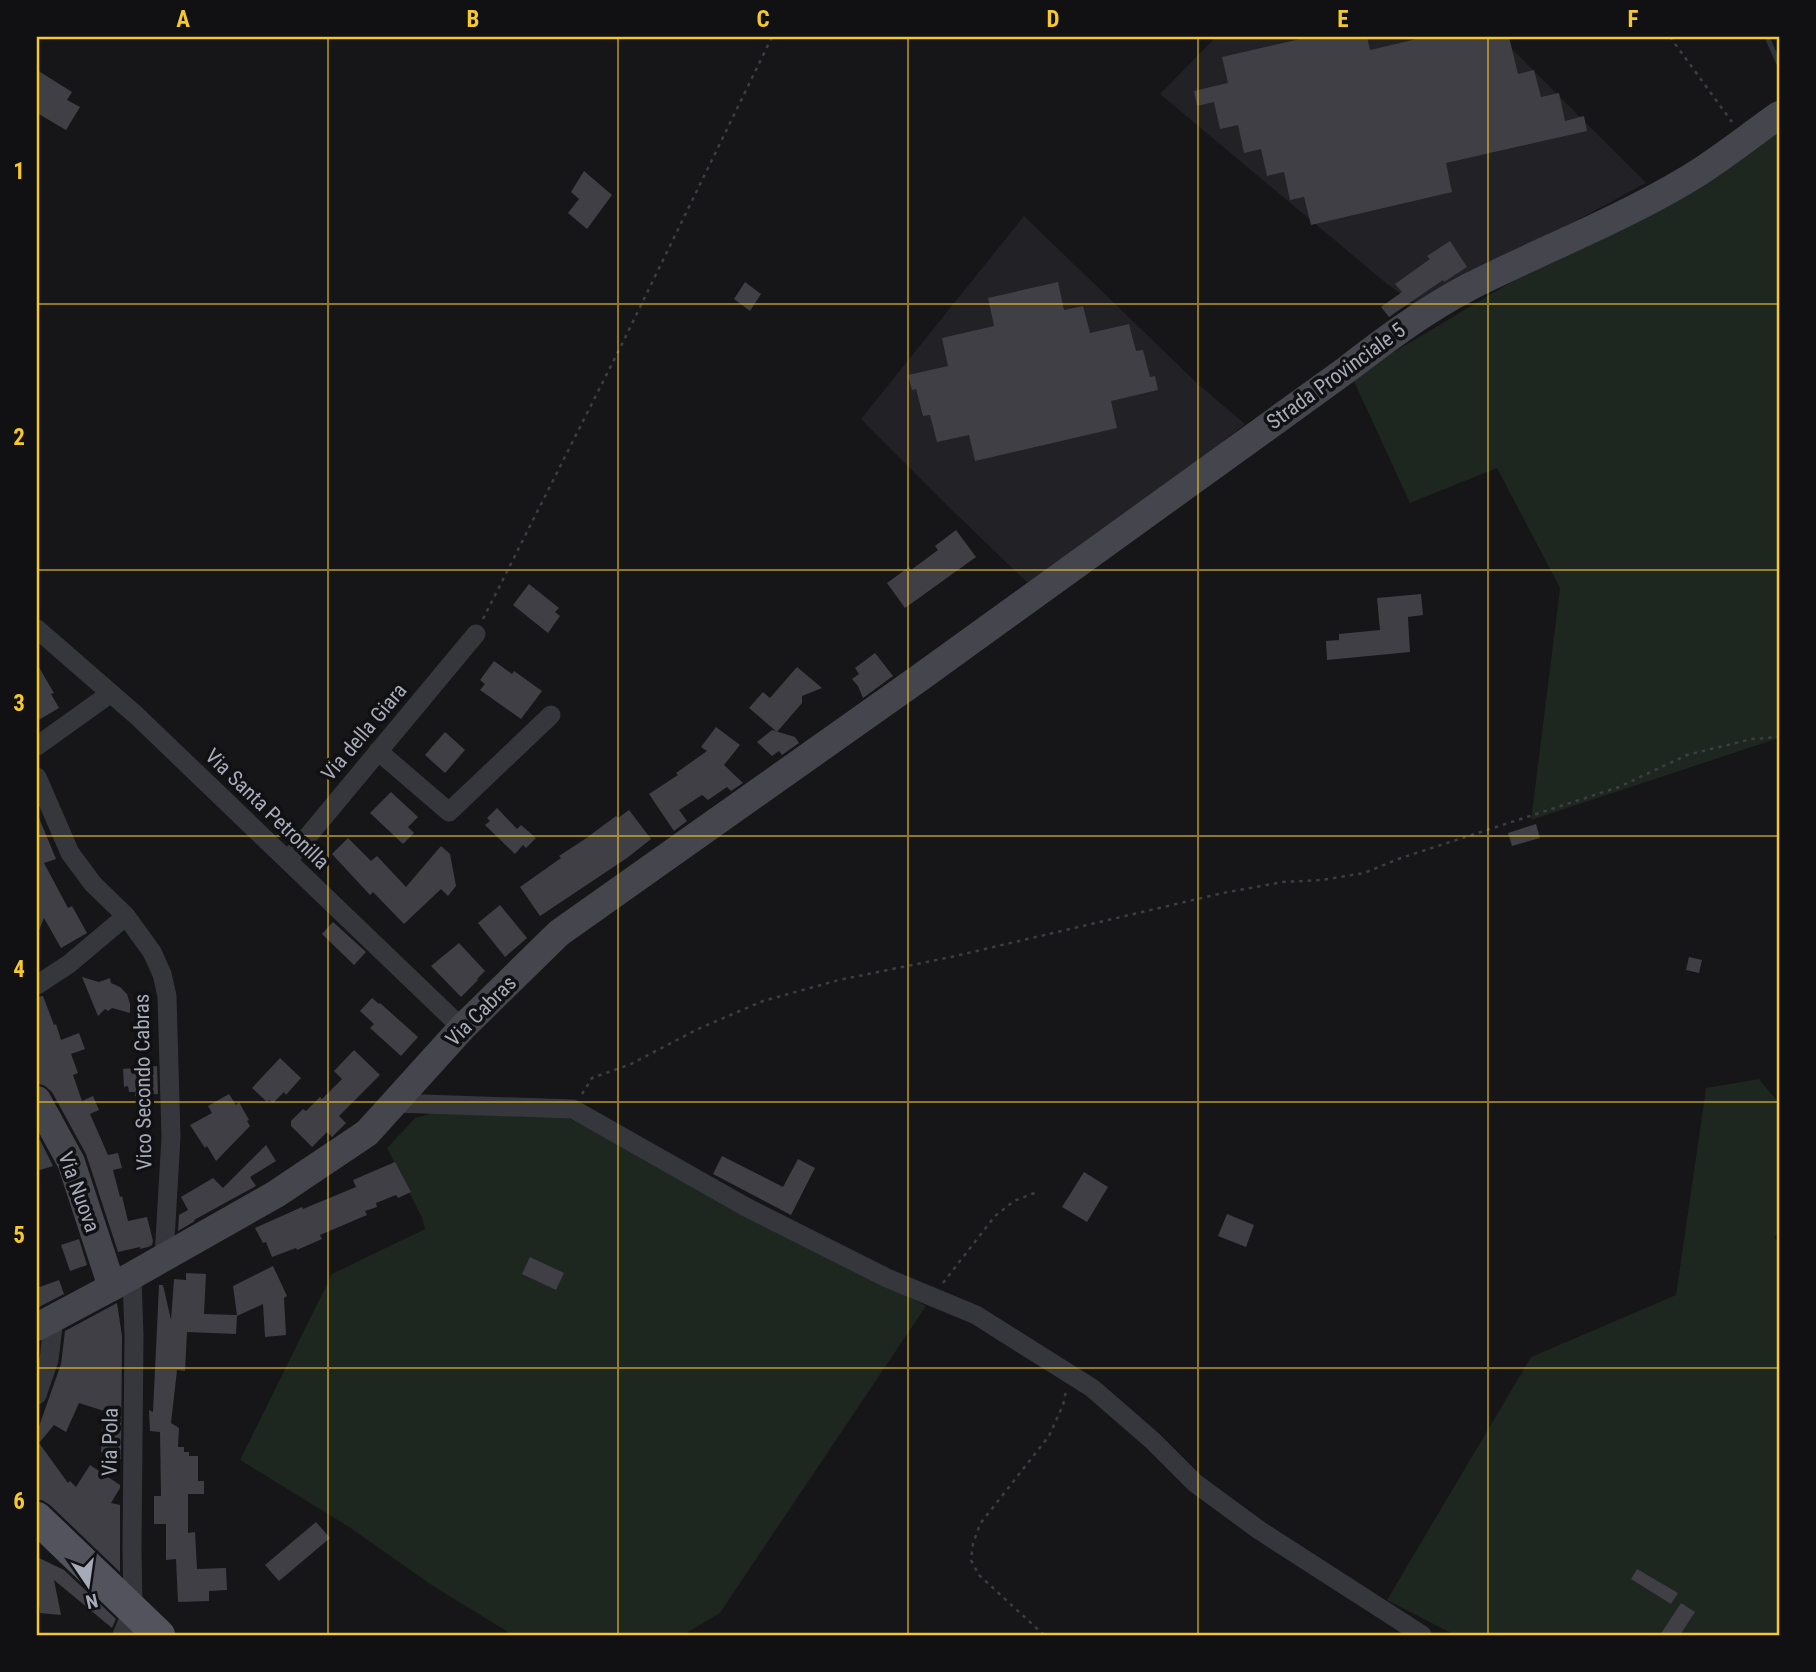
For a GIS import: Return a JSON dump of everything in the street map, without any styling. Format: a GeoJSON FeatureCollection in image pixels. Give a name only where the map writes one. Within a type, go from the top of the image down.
{"type":"FeatureCollection","features":[{"type":"Feature","properties":{"kind":"main road"},"geometry":{"type":"LineString","coordinates":[[37,1518],[128,1622],[159,1635]]}},
{"type":"Feature","properties":{"kind":"street","name":"Strada Provinciale 5"},"geometry":{"type":"LineString","coordinates":[[918,678],[1404,326],[1468,288],[1646,203],[1689,178],[1779,115]]}},
{"type":"Feature","properties":{"kind":"street","name":"Via Santa Petronilla"},"geometry":{"type":"LineString","coordinates":[[37,629],[137,716],[462,1028]]}},
{"type":"Feature","properties":{"kind":"street","name":"Via della Giara"},"geometry":{"type":"LineString","coordinates":[[288,860],[476,634]]}},
{"type":"Feature","properties":{"kind":"street","name":"Via Cabras"},"geometry":{"type":"LineString","coordinates":[[45,1322],[276,1194],[367,1133],[462,1028],[559,933],[918,678]]}},
{"type":"Feature","properties":{"kind":"street"},"geometry":{"type":"LineString","coordinates":[[37,746],[111,693]]}},
{"type":"Feature","properties":{"kind":"street"},"geometry":{"type":"LineString","coordinates":[[378,751],[449,812],[551,715]]}},
{"type":"Feature","properties":{"kind":"street","name":"Vico Secondo Cabras"},"geometry":{"type":"LineString","coordinates":[[37,777],[70,853],[93,884],[127,916],[152,951],[162,974],[167,996],[171,1137],[164,1257]]}},
{"type":"Feature","properties":{"kind":"street"},"geometry":{"type":"LineString","coordinates":[[37,985],[69,964],[127,916]]}},
{"type":"Feature","properties":{"kind":"street","name":"Via Nuova"},"geometry":{"type":"LineString","coordinates":[[37,1100],[71,1162],[122,1281]]}},
{"type":"Feature","properties":{"kind":"street"},"geometry":{"type":"LineString","coordinates":[[394,1103],[573,1109],[746,1207],[887,1278],[976,1315],[1092,1388],[1153,1441],[1195,1483],[1259,1530],[1422,1635]]}},
{"type":"Feature","properties":{"kind":"street","name":"Via Pola"},"geometry":{"type":"LineString","coordinates":[[122,1281],[134,1336],[132,1547],[128,1622]]}},
{"type":"Feature","properties":{"kind":"street"},"geometry":{"type":"LineString","coordinates":[[37,1395],[49,1360],[45,1322]]}},
{"type":"Feature","properties":{"kind":"path"},"geometry":{"type":"LineString","coordinates":[[476,634],[772,37]]}},
{"type":"Feature","properties":{"kind":"path"},"geometry":{"type":"LineString","coordinates":[[1670,37],[1745,139]]}},
{"type":"Feature","properties":{"kind":"path"},"geometry":{"type":"LineString","coordinates":[[573,1109],[592,1078],[631,1064],[698,1029],[763,1001],[839,980],[951,957],[1223,892],[1364,873],[1401,858],[1619,787],[1688,755],[1752,739],[1779,737]]}},
{"type":"Feature","properties":{"kind":"path"},"geometry":{"type":"LineString","coordinates":[[932,1297],[995,1216],[1014,1201],[1037,1192]]}},
{"type":"Feature","properties":{"kind":"path"},"geometry":{"type":"LineString","coordinates":[[1044,1635],[979,1576],[971,1560],[980,1524],[1049,1436],[1063,1405],[1070,1374]]}},
{"type":"Feature","properties":{"kind":"shaded area"},"geometry":{"type":"Polygon","coordinates":[[[1216,37],[1500,37],[1646,183],[1418,306],[1387,284],[1160,94],[1216,37]]]}},
{"type":"Feature","properties":{"kind":"shaded area"},"geometry":{"type":"Polygon","coordinates":[[[1779,130],[1779,738],[1531,820],[1560,588],[1497,468],[1410,503],[1352,377],[1550,259],[1779,130]]]}},
{"type":"Feature","properties":{"kind":"shaded area"},"geometry":{"type":"Polygon","coordinates":[[[1024,216],[1199,385],[1245,424],[1037,592],[861,419],[1024,216]]]}},
{"type":"Feature","properties":{"kind":"shaded area"},"geometry":{"type":"Polygon","coordinates":[[[1759,1079],[1779,1103],[1779,1233],[1774,1237],[1779,1244],[1779,1635],[1455,1635],[1387,1600],[1531,1357],[1676,1295],[1706,1088],[1759,1079]]]}},
{"type":"Feature","properties":{"kind":"shaded area"},"geometry":{"type":"Polygon","coordinates":[[[440,1111],[565,1116],[926,1306],[720,1613],[683,1635],[513,1635],[433,1586],[349,1527],[240,1460],[332,1274],[425,1229],[387,1148],[415,1118],[440,1111]]]}},
{"type":"Feature","properties":{"kind":"building"},"geometry":{"type":"Polygon","coordinates":[[[1309,37],[1367,37],[1370,50],[1425,37],[1509,37],[1518,74],[1534,70],[1541,97],[1559,93],[1565,121],[1584,116],[1587,131],[1446,163],[1452,192],[1311,225],[1304,197],[1290,200],[1284,172],[1267,176],[1261,149],[1244,153],[1238,125],[1220,129],[1214,102],[1197,106],[1194,91],[1228,83],[1222,57],[1309,37]]]}},
{"type":"Feature","properties":{"kind":"building"},"geometry":{"type":"Polygon","coordinates":[[[37,70],[72,92],[67,100],[80,107],[66,130],[37,113],[37,70]]]}},
{"type":"Feature","properties":{"kind":"building"},"geometry":{"type":"Polygon","coordinates":[[[584,171],[612,195],[587,229],[568,213],[579,199],[571,192],[584,171]]]}},
{"type":"Feature","properties":{"kind":"building"},"geometry":{"type":"Polygon","coordinates":[[[1450,241],[1467,267],[1389,317],[1381,307],[1402,292],[1395,284],[1430,259],[1427,256],[1450,241]]]}},
{"type":"Feature","properties":{"kind":"building"},"geometry":{"type":"Polygon","coordinates":[[[745,282],[761,294],[750,311],[734,299],[745,282]]]}},
{"type":"Feature","properties":{"kind":"building"},"geometry":{"type":"Polygon","coordinates":[[[1058,282],[1064,310],[1083,306],[1090,333],[1129,324],[1136,351],[1143,350],[1150,377],[1155,376],[1158,390],[1111,401],[1117,428],[975,461],[969,435],[937,442],[930,415],[923,416],[916,389],[912,390],[908,375],[948,366],[942,338],[994,326],[988,298],[1058,282]]]}},
{"type":"Feature","properties":{"kind":"building"},"geometry":{"type":"Polygon","coordinates":[[[956,530],[976,557],[905,608],[887,583],[909,567],[911,570],[938,550],[935,546],[956,530]]]}},
{"type":"Feature","properties":{"kind":"building"},"geometry":{"type":"Polygon","coordinates":[[[529,584],[559,608],[555,612],[560,616],[548,633],[513,605],[529,584]]]}},
{"type":"Feature","properties":{"kind":"building"},"geometry":{"type":"Polygon","coordinates":[[[1421,594],[1423,615],[1408,617],[1410,652],[1327,660],[1326,641],[1339,640],[1339,634],[1380,630],[1377,598],[1421,594]]]}},
{"type":"Feature","properties":{"kind":"building"},"geometry":{"type":"Polygon","coordinates":[[[875,653],[893,676],[863,698],[852,679],[859,674],[855,668],[875,653]]]}},
{"type":"Feature","properties":{"kind":"building"},"geometry":{"type":"Polygon","coordinates":[[[494,661],[512,674],[514,671],[542,691],[521,719],[480,690],[485,684],[480,680],[494,661]]]}},
{"type":"Feature","properties":{"kind":"building"},"geometry":{"type":"Polygon","coordinates":[[[37,664],[54,693],[51,694],[59,708],[37,721],[37,664]]]}},
{"type":"Feature","properties":{"kind":"building"},"geometry":{"type":"Polygon","coordinates":[[[797,667],[822,688],[802,696],[802,703],[777,732],[749,708],[763,692],[770,698],[797,667]]]}},
{"type":"Feature","properties":{"kind":"building"},"geometry":{"type":"Polygon","coordinates":[[[716,727],[740,745],[724,765],[743,783],[731,791],[727,787],[708,800],[702,795],[679,810],[687,821],[674,831],[649,794],[707,751],[701,747],[716,727]]]}},
{"type":"Feature","properties":{"kind":"building"},"geometry":{"type":"Polygon","coordinates":[[[772,730],[795,737],[799,743],[782,755],[779,751],[772,756],[757,742],[772,730]]]}},
{"type":"Feature","properties":{"kind":"building"},"geometry":{"type":"Polygon","coordinates":[[[445,732],[465,750],[445,773],[425,755],[445,732]]]}},
{"type":"Feature","properties":{"kind":"building"},"geometry":{"type":"Polygon","coordinates":[[[391,792],[418,817],[408,827],[414,833],[403,844],[370,813],[391,792]]]}},
{"type":"Feature","properties":{"kind":"building"},"geometry":{"type":"Polygon","coordinates":[[[497,808],[517,829],[521,825],[536,838],[526,848],[523,845],[515,854],[485,825],[490,821],[487,818],[497,808]]]}},
{"type":"Feature","properties":{"kind":"building"},"geometry":{"type":"Polygon","coordinates":[[[629,810],[651,839],[540,916],[520,887],[561,858],[559,856],[616,816],[618,818],[629,810]]]}},
{"type":"Feature","properties":{"kind":"building"},"geometry":{"type":"Polygon","coordinates":[[[37,813],[56,859],[44,863],[68,908],[72,906],[87,933],[61,948],[44,918],[37,935],[37,813]]]}},
{"type":"Feature","properties":{"kind":"building"},"geometry":{"type":"Polygon","coordinates":[[[1536,824],[1540,838],[1512,846],[1508,833],[1536,824]]]}},
{"type":"Feature","properties":{"kind":"building"},"geometry":{"type":"Polygon","coordinates":[[[348,838],[371,861],[377,856],[406,887],[441,846],[450,854],[456,886],[448,896],[441,889],[404,924],[373,892],[370,895],[332,854],[348,838]]]}},
{"type":"Feature","properties":{"kind":"building"},"geometry":{"type":"Polygon","coordinates":[[[500,905],[527,938],[505,957],[478,923],[500,905]]]}},
{"type":"Feature","properties":{"kind":"building"},"geometry":{"type":"Polygon","coordinates":[[[333,922],[366,952],[354,965],[322,934],[333,922]]]}},
{"type":"Feature","properties":{"kind":"building"},"geometry":{"type":"Polygon","coordinates":[[[459,943],[485,971],[461,997],[431,966],[459,943]]]}},
{"type":"Feature","properties":{"kind":"building"},"geometry":{"type":"Polygon","coordinates":[[[1689,957],[1702,960],[1699,973],[1686,970],[1689,957]]]}},
{"type":"Feature","properties":{"kind":"building"},"geometry":{"type":"Polygon","coordinates":[[[82,977],[99,982],[110,978],[111,983],[127,994],[130,1013],[112,1008],[108,1011],[105,1009],[98,1016],[82,977]]]}},
{"type":"Feature","properties":{"kind":"building"},"geometry":{"type":"Polygon","coordinates":[[[43,996],[61,1040],[79,1033],[85,1049],[71,1054],[78,1073],[73,1075],[82,1101],[93,1096],[99,1110],[90,1114],[108,1155],[118,1153],[122,1168],[113,1170],[128,1221],[147,1217],[153,1241],[148,1247],[118,1252],[86,1154],[52,1092],[37,1083],[37,997],[43,996]]]}},
{"type":"Feature","properties":{"kind":"building"},"geometry":{"type":"Polygon","coordinates":[[[372,998],[418,1037],[401,1056],[370,1028],[374,1024],[360,1011],[372,998]]]}},
{"type":"Feature","properties":{"kind":"building"},"geometry":{"type":"Polygon","coordinates":[[[354,1050],[380,1075],[339,1116],[346,1123],[332,1137],[327,1132],[312,1147],[291,1126],[291,1121],[303,1109],[306,1111],[320,1097],[322,1099],[342,1079],[334,1071],[354,1050]]]}},
{"type":"Feature","properties":{"kind":"building"},"geometry":{"type":"Polygon","coordinates":[[[280,1058],[301,1078],[286,1095],[284,1092],[273,1103],[269,1100],[267,1102],[252,1088],[280,1058]]]}},
{"type":"Feature","properties":{"kind":"building"},"geometry":{"type":"Polygon","coordinates":[[[157,1066],[158,1094],[135,1096],[135,1092],[129,1092],[128,1086],[124,1087],[123,1069],[157,1066]]]}},
{"type":"Feature","properties":{"kind":"building"},"geometry":{"type":"Polygon","coordinates":[[[229,1094],[236,1105],[239,1102],[250,1126],[216,1161],[190,1125],[212,1113],[208,1106],[229,1094]]]}},
{"type":"Feature","properties":{"kind":"building"},"geometry":{"type":"Polygon","coordinates":[[[40,1140],[53,1166],[37,1171],[37,1142],[40,1140]]]}},
{"type":"Feature","properties":{"kind":"building"},"geometry":{"type":"Polygon","coordinates":[[[266,1145],[276,1161],[250,1177],[256,1186],[178,1231],[179,1215],[188,1210],[181,1197],[213,1178],[223,1188],[266,1145]]]}},
{"type":"Feature","properties":{"kind":"building"},"geometry":{"type":"Polygon","coordinates":[[[722,1156],[783,1187],[798,1159],[815,1168],[791,1215],[713,1174],[722,1156]]]}},
{"type":"Feature","properties":{"kind":"building"},"geometry":{"type":"Polygon","coordinates":[[[395,1162],[411,1192],[376,1203],[377,1207],[365,1211],[367,1215],[320,1235],[322,1239],[272,1257],[266,1242],[263,1243],[255,1228],[356,1187],[353,1180],[395,1162]]]}},
{"type":"Feature","properties":{"kind":"building"},"geometry":{"type":"Polygon","coordinates":[[[1084,1172],[1108,1187],[1087,1222],[1062,1207],[1084,1172]]]}},
{"type":"Feature","properties":{"kind":"building"},"geometry":{"type":"Polygon","coordinates":[[[1227,1214],[1254,1225],[1246,1247],[1218,1236],[1227,1214]]]}},
{"type":"Feature","properties":{"kind":"building"},"geometry":{"type":"Polygon","coordinates":[[[79,1239],[87,1265],[70,1271],[61,1245],[79,1239]]]}},
{"type":"Feature","properties":{"kind":"building"},"geometry":{"type":"Polygon","coordinates":[[[530,1257],[564,1273],[556,1290],[522,1274],[530,1257]]]}},
{"type":"Feature","properties":{"kind":"building"},"geometry":{"type":"Polygon","coordinates":[[[273,1266],[287,1296],[284,1298],[286,1335],[265,1337],[263,1304],[237,1316],[236,1334],[187,1332],[185,1371],[177,1370],[171,1423],[179,1428],[178,1447],[184,1447],[184,1452],[189,1452],[189,1456],[198,1456],[198,1481],[204,1481],[204,1494],[188,1494],[188,1533],[195,1532],[197,1569],[226,1568],[227,1590],[209,1591],[209,1601],[178,1602],[176,1559],[166,1560],[166,1524],[154,1524],[154,1496],[161,1496],[160,1432],[150,1431],[149,1410],[153,1412],[159,1285],[163,1285],[171,1320],[174,1279],[186,1280],[186,1273],[206,1274],[204,1314],[237,1315],[233,1286],[273,1266]]]}},
{"type":"Feature","properties":{"kind":"building"},"geometry":{"type":"Polygon","coordinates":[[[59,1280],[64,1294],[37,1308],[37,1288],[59,1280]]]}},
{"type":"Feature","properties":{"kind":"building"},"geometry":{"type":"Polygon","coordinates":[[[117,1303],[122,1336],[121,1459],[101,1452],[104,1411],[79,1403],[66,1432],[54,1425],[39,1443],[68,1483],[70,1481],[76,1487],[90,1465],[120,1485],[111,1503],[120,1505],[120,1572],[50,1505],[37,1500],[37,1432],[61,1364],[65,1331],[117,1303]]]}},
{"type":"Feature","properties":{"kind":"building"},"geometry":{"type":"Polygon","coordinates":[[[316,1522],[330,1538],[279,1581],[265,1565],[316,1522]]]}},
{"type":"Feature","properties":{"kind":"building"},"geometry":{"type":"Polygon","coordinates":[[[37,1557],[64,1570],[116,1619],[112,1628],[54,1580],[61,1615],[40,1613],[37,1557]]]}},
{"type":"Feature","properties":{"kind":"building"},"geometry":{"type":"Polygon","coordinates":[[[1637,1569],[1678,1593],[1671,1604],[1631,1579],[1637,1569]]]}},
{"type":"Feature","properties":{"kind":"building"},"geometry":{"type":"Polygon","coordinates":[[[1681,1603],[1695,1612],[1680,1635],[1660,1635],[1681,1603]]]}},
{"type":"Feature","properties":{"kind":"waterway"},"geometry":{"type":"LineString","coordinates":[[1767,37],[1779,64]]}}]}
